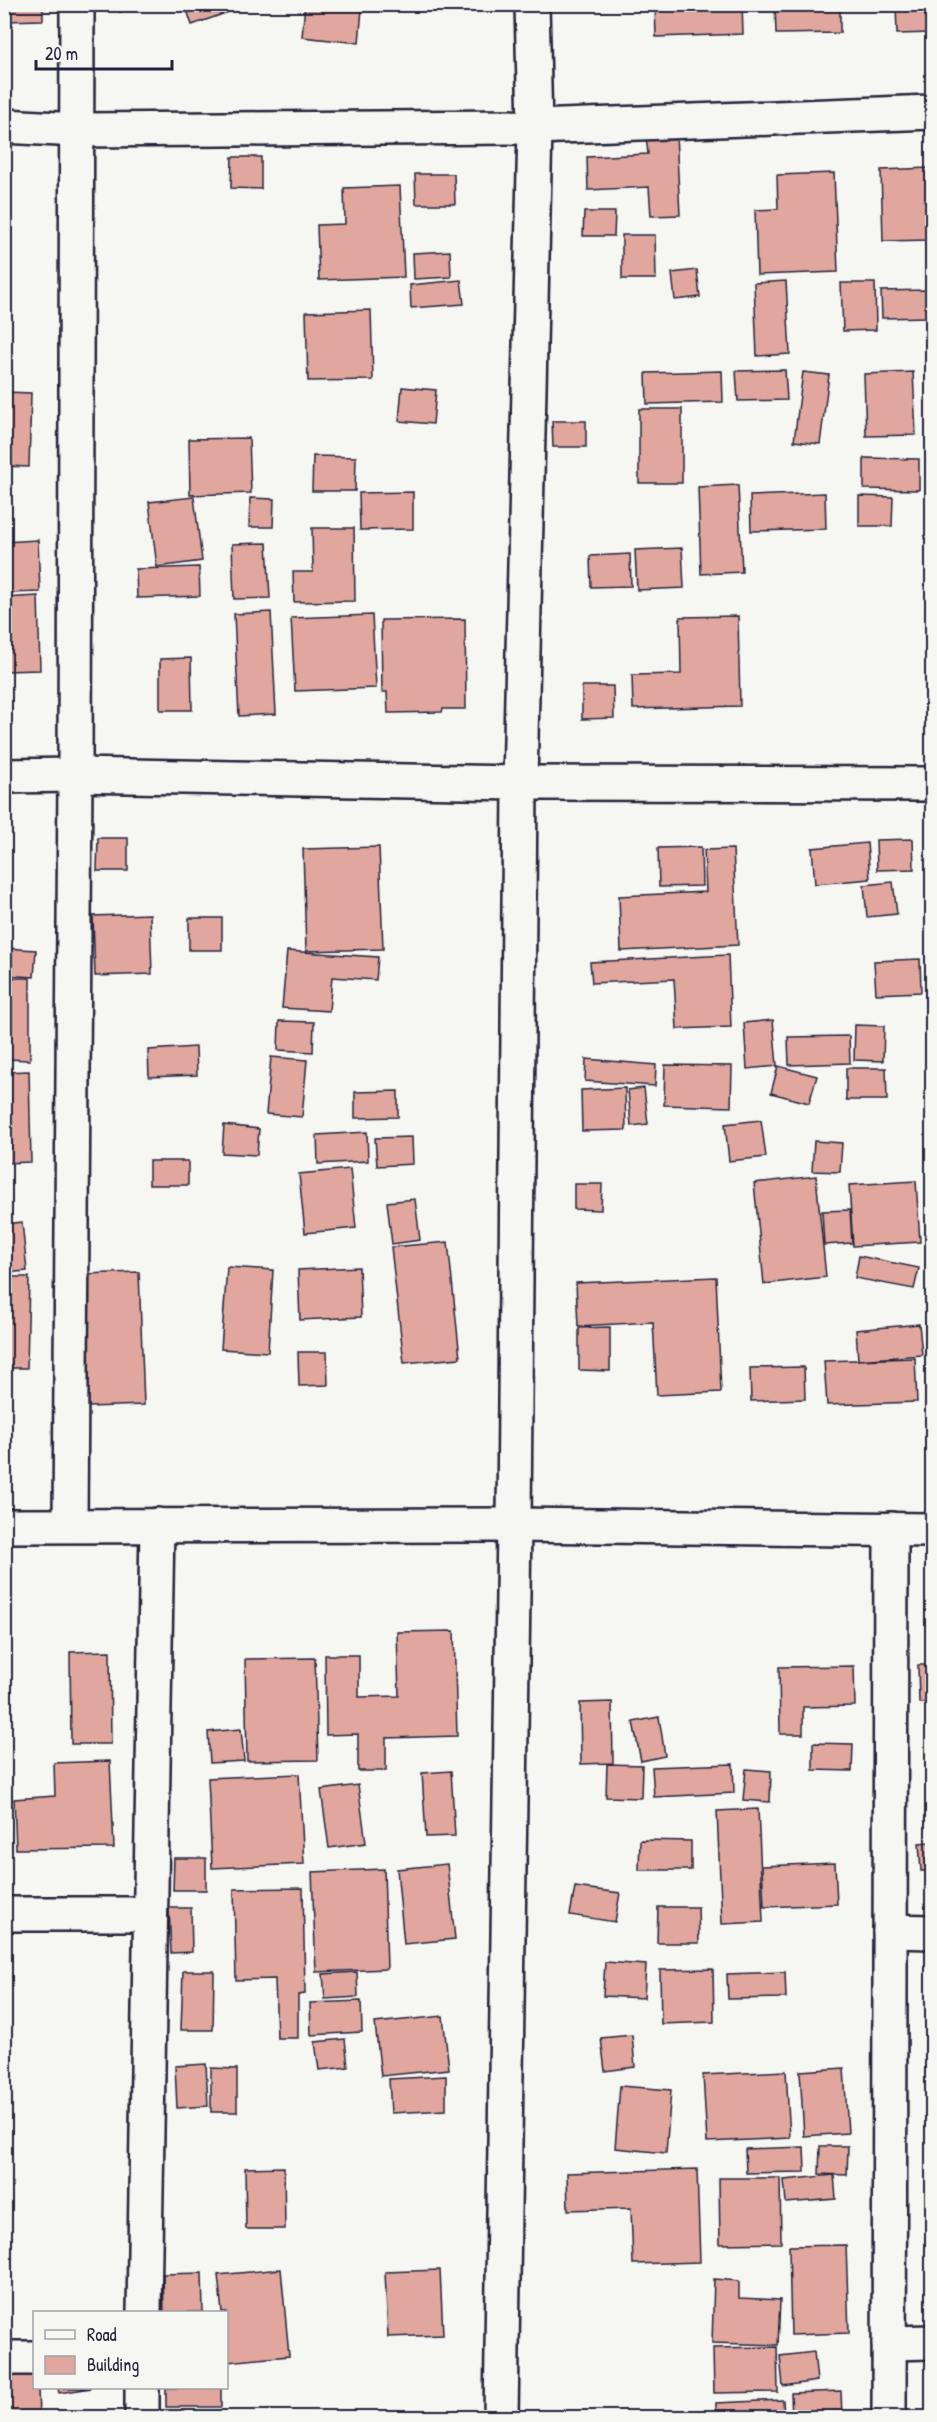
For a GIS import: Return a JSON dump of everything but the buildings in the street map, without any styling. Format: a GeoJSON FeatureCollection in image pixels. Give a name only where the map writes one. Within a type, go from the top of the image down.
{"type":"FeatureCollection","features":[{"type":"Feature","properties":{"kind":"street"},"geometry":{"type":"LineString","coordinates":[[70,1525],[77,4]]}},
{"type":"Feature","properties":{"kind":"street"},"geometry":{"type":"LineString","coordinates":[[501,2418],[514,1525],[520,783],[535,127],[532,4]]}},
{"type":"Feature","properties":{"kind":"street"},"geometry":{"type":"LineString","coordinates":[[4,126],[77,130],[535,127],[933,112]]}},
{"type":"Feature","properties":{"kind":"street"},"geometry":{"type":"LineString","coordinates":[[4,776],[75,775],[520,783],[933,784]]}},
{"type":"Feature","properties":{"kind":"street"},"geometry":{"type":"LineString","coordinates":[[144,2311],[157,1525]]}},
{"type":"Feature","properties":{"kind":"street"},"geometry":{"type":"LineString","coordinates":[[4,1526],[514,1525],[933,1530]]}},
{"type":"Feature","properties":{"kind":"street"},"geometry":{"type":"LineString","coordinates":[[889,2418],[891,1529]]}},
{"type":"Feature","properties":{"kind":"street"},"geometry":{"type":"LineString","coordinates":[[4,1914],[150,1914]]}},
{"type":"Feature","properties":{"kind":"street"},"geometry":{"type":"LineString","coordinates":[[890,1931],[933,1932]]}},
{"type":"Feature","properties":{"kind":"street"},"geometry":{"type":"LineString","coordinates":[[889,2343],[933,2342]]}},
{"type":"Feature","properties":{"kind":"street"},"geometry":{"type":"LineString","coordinates":[[4,2358],[33,2358]]}},
{"type":"Feature","properties":{"kind":"street"},"geometry":{"type":"LineString","coordinates":[[142,2389],[142,2418]]}}]}
